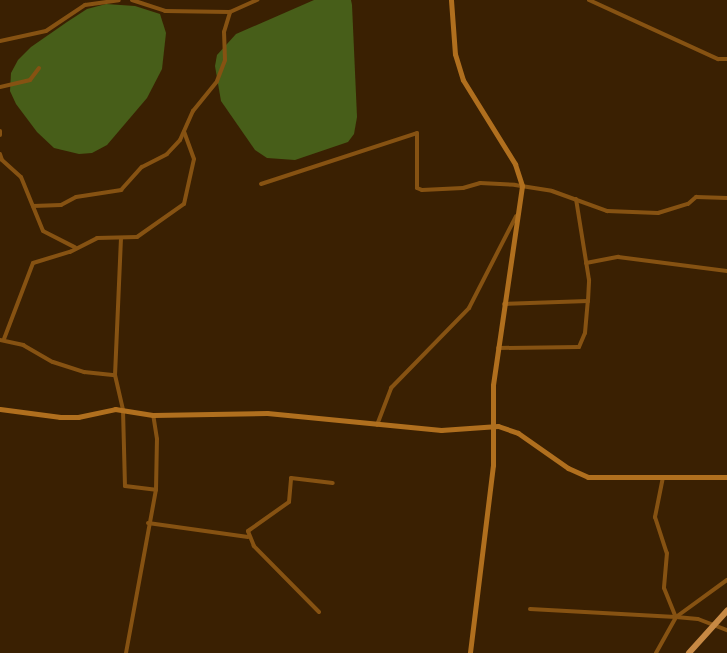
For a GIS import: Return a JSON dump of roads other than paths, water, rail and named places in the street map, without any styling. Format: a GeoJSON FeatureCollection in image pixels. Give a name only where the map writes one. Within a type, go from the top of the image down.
{"type":"FeatureCollection","features":[{"type":"Feature","properties":{"kind":"main road"},"geometry":{"type":"LineString","coordinates":[[689,653],[727,611]]}},
{"type":"Feature","properties":{"kind":"street"},"geometry":{"type":"LineString","coordinates":[[0,41],[46,32],[85,5],[120,0]]}},
{"type":"Feature","properties":{"kind":"street"},"geometry":{"type":"LineString","coordinates":[[132,0],[165,11],[230,12],[257,0]]}},
{"type":"Feature","properties":{"kind":"street"},"geometry":{"type":"LineString","coordinates":[[451,0],[455,54],[463,80],[515,164],[522,186],[498,348],[493,465],[470,653]]}},
{"type":"Feature","properties":{"kind":"street"},"geometry":{"type":"LineString","coordinates":[[589,0],[718,59],[727,59]]}},
{"type":"Feature","properties":{"kind":"street"},"geometry":{"type":"LineString","coordinates":[[33,206],[61,205],[78,196],[123,189],[142,166],[167,154],[184,132],[193,111],[217,81],[223,66],[224,32],[230,12]]}},
{"type":"Feature","properties":{"kind":"street"},"geometry":{"type":"LineString","coordinates":[[0,88],[30,80],[39,68]]}},
{"type":"Feature","properties":{"kind":"street"},"geometry":{"type":"LineString","coordinates":[[114,375],[69,367],[2,340],[31,264],[70,252],[75,247],[97,238],[136,237],[184,204],[194,159],[184,132]]}},
{"type":"Feature","properties":{"kind":"street"},"geometry":{"type":"LineString","coordinates":[[261,184],[417,133],[420,190],[463,188],[480,183],[522,186],[576,199],[608,211],[658,213],[688,204],[696,197],[727,198]]}},
{"type":"Feature","properties":{"kind":"street"},"geometry":{"type":"LineString","coordinates":[[0,154],[2,160],[21,177],[43,231],[75,247]]}},
{"type":"Feature","properties":{"kind":"street"},"geometry":{"type":"LineString","coordinates":[[498,348],[579,347],[585,333],[588,301],[586,263],[576,199]]}},
{"type":"Feature","properties":{"kind":"street"},"geometry":{"type":"LineString","coordinates":[[377,425],[391,388],[469,308],[490,271],[520,208]]}},
{"type":"Feature","properties":{"kind":"street"},"geometry":{"type":"LineString","coordinates":[[121,238],[119,337],[114,375],[123,410],[125,486],[156,490]]}},
{"type":"Feature","properties":{"kind":"street"},"geometry":{"type":"LineString","coordinates":[[586,263],[618,257],[727,271]]}},
{"type":"Feature","properties":{"kind":"street"},"geometry":{"type":"LineString","coordinates":[[504,304],[588,301]]}},
{"type":"Feature","properties":{"kind":"street"},"geometry":{"type":"LineString","coordinates":[[0,408],[60,417],[123,410],[152,415],[267,414],[441,430],[494,425],[518,432],[580,475],[727,477]]}},
{"type":"Feature","properties":{"kind":"street"},"geometry":{"type":"LineString","coordinates":[[126,653],[148,523],[156,490],[157,439],[152,415]]}},
{"type":"Feature","properties":{"kind":"street"},"geometry":{"type":"LineString","coordinates":[[663,477],[655,517],[667,553],[664,588],[676,617]]}},
{"type":"Feature","properties":{"kind":"street"},"geometry":{"type":"LineString","coordinates":[[248,537],[248,531],[289,502],[291,478],[333,483]]}},
{"type":"Feature","properties":{"kind":"street"},"geometry":{"type":"LineString","coordinates":[[148,523],[248,537],[319,612]]}},
{"type":"Feature","properties":{"kind":"street"},"geometry":{"type":"LineString","coordinates":[[656,653],[676,617],[727,580]]}},
{"type":"Feature","properties":{"kind":"street"},"geometry":{"type":"LineString","coordinates":[[530,609],[676,617],[714,624],[727,630]]}}]}
